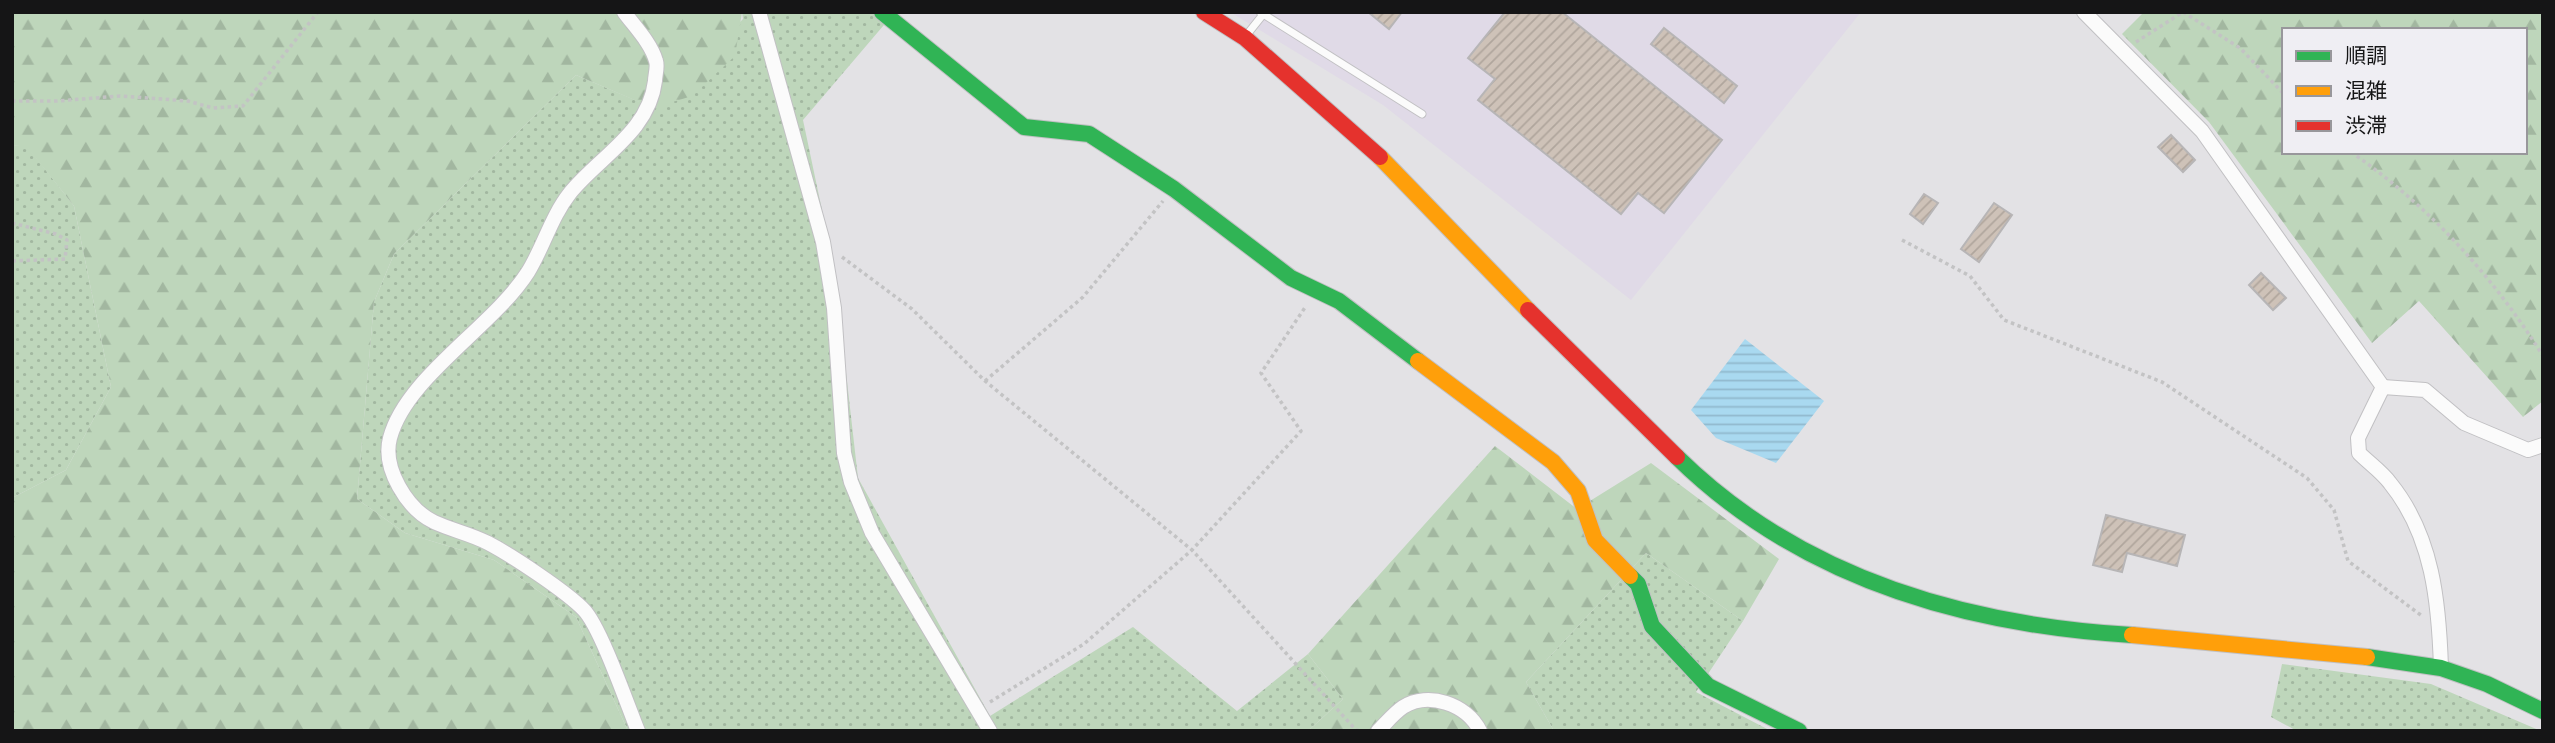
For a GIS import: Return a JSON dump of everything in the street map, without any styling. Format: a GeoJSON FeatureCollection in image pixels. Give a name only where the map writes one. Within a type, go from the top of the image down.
{"type":"FeatureCollection","features":[{"type":"Feature","properties":{"kind":"street"},"geometry":{"type":"LineString","coordinates":[[624,12],[648,44],[657,62],[653,93],[638,123],[616,150],[586,174],[555,212],[544,241],[527,273],[499,309],[403,409],[389,440],[392,474],[407,499],[431,521],[495,547],[584,610],[595,627],[638,731]]}},
{"type":"Feature","properties":{"kind":"street"},"geometry":{"type":"LineString","coordinates":[[759,12],[823,242],[834,308],[844,453],[851,482],[872,533],[990,731]]}},
{"type":"Feature","properties":{"kind":"street"},"geometry":{"type":"LineString","coordinates":[[882,12],[1024,127],[1089,134],[1174,189],[1315,292],[1339,300],[1553,462],[1578,491],[1595,540],[1638,584],[1652,626],[1708,686],[1799,731]]}},
{"type":"Feature","properties":{"kind":"street"},"geometry":{"type":"LineString","coordinates":[[1203,12],[1245,38],[1371,146],[1490,273],[1710,490],[1759,526],[1812,555],[1867,582],[1944,608],[2000,620],[2077,632],[2190,639],[2351,655],[2441,668],[2487,684],[2543,711]]}},
{"type":"Feature","properties":{"kind":"street"},"geometry":{"type":"LineString","coordinates":[[2084,12],[2202,131],[2383,387]]}},
{"type":"Feature","properties":{"kind":"street"},"geometry":{"type":"LineString","coordinates":[[2383,387],[2358,438],[2359,453],[2391,483],[2422,536],[2434,577],[2441,668]]}},
{"type":"Feature","properties":{"kind":"street"},"geometry":{"type":"LineString","coordinates":[[2383,387],[2425,390],[2464,423],[2528,450],[2543,445]]}},
{"type":"Feature","properties":{"kind":"street"},"geometry":{"type":"LineString","coordinates":[[1378,731],[1403,707],[1422,699],[1456,705],[1480,731]]}},
{"type":"Feature","properties":{"kind":"lane"},"geometry":{"type":"LineString","coordinates":[[1245,38],[1262,13],[1422,114]]}},
{"type":"Feature","properties":{"kind":"path"},"geometry":{"type":"LineString","coordinates":[[12,100],[57,102],[120,96],[188,101],[213,108],[243,106],[318,12]]}},
{"type":"Feature","properties":{"kind":"path"},"geometry":{"type":"LineString","coordinates":[[2122,51],[2183,12],[2240,48],[2282,92]]}},
{"type":"Feature","properties":{"kind":"path"},"geometry":{"type":"LineString","coordinates":[[2354,154],[2427,211],[2512,306],[2543,356]]}},
{"type":"Feature","properties":{"kind":"path"},"geometry":{"type":"LineString","coordinates":[[985,381],[1083,297],[1174,189]]}},
{"type":"Feature","properties":{"kind":"path"},"geometry":{"type":"LineString","coordinates":[[12,223],[56,234],[67,240],[65,259],[12,261]]}},
{"type":"Feature","properties":{"kind":"path"},"geometry":{"type":"LineString","coordinates":[[1902,240],[1970,276],[2004,320],[2162,382],[2307,478],[2334,510],[2348,561],[2440,629]]}},
{"type":"Feature","properties":{"kind":"path"},"geometry":{"type":"LineString","coordinates":[[823,242],[912,309],[985,381],[1192,551],[1356,730],[1360,731]]}},
{"type":"Feature","properties":{"kind":"path"},"geometry":{"type":"LineString","coordinates":[[977,711],[1084,643],[1192,551],[1301,431],[1261,373],[1315,292]]}},
{"type":"Feature","properties":{"kind":"shaded area"},"geometry":{"type":"Polygon","coordinates":[[[1230,12],[1861,12],[1631,300],[1383,105],[1230,12]]]}},
{"type":"Feature","properties":{"kind":"green space"},"geometry":{"type":"Polygon","coordinates":[[[12,12],[742,12],[735,56],[692,96],[653,108],[576,75],[394,254],[374,302],[357,499],[405,533],[494,560],[576,617],[628,731],[12,731],[12,498],[66,470],[111,387],[74,206],[27,147],[12,145],[12,12]]]}},
{"type":"Feature","properties":{"kind":"green space"},"geometry":{"type":"Polygon","coordinates":[[[742,12],[895,12],[803,120],[834,267],[858,478],[990,716],[1133,627],[1237,711],[1308,654],[1343,699],[1308,731],[628,731],[576,617],[494,560],[405,533],[357,499],[374,302],[394,254],[576,75],[654,108],[743,19],[742,12]]]}},
{"type":"Feature","properties":{"kind":"green space"},"geometry":{"type":"Polygon","coordinates":[[[2144,12],[2543,12],[2543,401],[2523,417],[2419,301],[2372,343],[2209,122],[2122,34],[2144,12]]]}},
{"type":"Feature","properties":{"kind":"green space"},"geometry":{"type":"Polygon","coordinates":[[[12,145],[27,146],[74,206],[111,387],[66,470],[12,498],[12,145]]]}},
{"type":"Feature","properties":{"kind":"green space"},"geometry":{"type":"Polygon","coordinates":[[[1495,446],[1577,509],[1651,463],[1779,559],[1743,621],[1646,553],[1526,682],[1554,731],[1308,731],[1343,699],[1308,654],[1495,446]]]}},
{"type":"Feature","properties":{"kind":"green space"},"geometry":{"type":"Polygon","coordinates":[[[1646,553],[1743,621],[1696,692],[1771,731],[1554,731],[1526,682],[1646,553]]]}},
{"type":"Feature","properties":{"kind":"green space"},"geometry":{"type":"Polygon","coordinates":[[[2282,664],[2431,684],[2541,731],[2297,731],[2271,717],[2282,664]]]}},
{"type":"Feature","properties":{"kind":"water"},"geometry":{"type":"Polygon","coordinates":[[[1745,339],[1824,401],[1776,463],[1716,438],[1691,410],[1745,339]]]}},
{"type":"Feature","properties":{"kind":"building"},"geometry":{"type":"Polygon","coordinates":[[[1368,12],[1402,12],[1389,29],[1368,12]]]}},
{"type":"Feature","properties":{"kind":"building"},"geometry":{"type":"Polygon","coordinates":[[[1505,12],[1562,12],[1722,140],[1664,213],[1638,193],[1621,214],[1478,100],[1495,79],[1468,58],[1505,12]]]}},
{"type":"Feature","properties":{"kind":"building"},"geometry":{"type":"Polygon","coordinates":[[[1664,28],[1737,86],[1724,103],[1651,44],[1664,28]]]}},
{"type":"Feature","properties":{"kind":"building"},"geometry":{"type":"Polygon","coordinates":[[[2171,135],[2195,160],[2183,172],[2158,147],[2171,135]]]}},
{"type":"Feature","properties":{"kind":"building"},"geometry":{"type":"Polygon","coordinates":[[[1924,194],[1938,203],[1923,224],[1910,214],[1924,194]]]}},
{"type":"Feature","properties":{"kind":"building"},"geometry":{"type":"Polygon","coordinates":[[[1994,203],[2012,215],[1979,262],[1961,249],[1994,203]]]}},
{"type":"Feature","properties":{"kind":"building"},"geometry":{"type":"Polygon","coordinates":[[[2261,273],[2286,298],[2273,310],[2249,285],[2261,273]]]}},
{"type":"Feature","properties":{"kind":"building"},"geometry":{"type":"Polygon","coordinates":[[[2106,515],[2185,535],[2177,566],[2127,553],[2122,572],[2093,565],[2106,515]]]}},
{"type":"Feature","properties":{"kind":"traffic: fast"},"geometry":{"type":"LineString","coordinates":[[882,12],[1024,127],[1089,134],[1174,189],[1291,278],[1339,301],[1418,361]]}},
{"type":"Feature","properties":{"kind":"traffic: fast"},"geometry":{"type":"LineString","coordinates":[[1677,457],[1725,499],[1776,534],[1830,563],[1887,587],[1946,606],[2007,620],[2132,635]]}},
{"type":"Feature","properties":{"kind":"traffic: fast"},"geometry":{"type":"LineString","coordinates":[[1630,576],[1638,584],[1652,626],[1708,686],[1799,731]]}},
{"type":"Feature","properties":{"kind":"traffic: fast"},"geometry":{"type":"LineString","coordinates":[[2367,657],[2441,668],[2487,684],[2543,711]]}},
{"type":"Feature","properties":{"kind":"traffic: slow"},"geometry":{"type":"LineString","coordinates":[[1380,157],[1528,310]]}},
{"type":"Feature","properties":{"kind":"traffic: slow"},"geometry":{"type":"LineString","coordinates":[[1418,361],[1553,462],[1578,491],[1595,540],[1630,576]]}},
{"type":"Feature","properties":{"kind":"traffic: slow"},"geometry":{"type":"LineString","coordinates":[[2132,635],[2367,657]]}},
{"type":"Feature","properties":{"kind":"traffic: jam"},"geometry":{"type":"LineString","coordinates":[[1204,12],[1245,38],[1380,157]]}},
{"type":"Feature","properties":{"kind":"traffic: jam"},"geometry":{"type":"LineString","coordinates":[[1528,310],[1677,457]]}}]}
